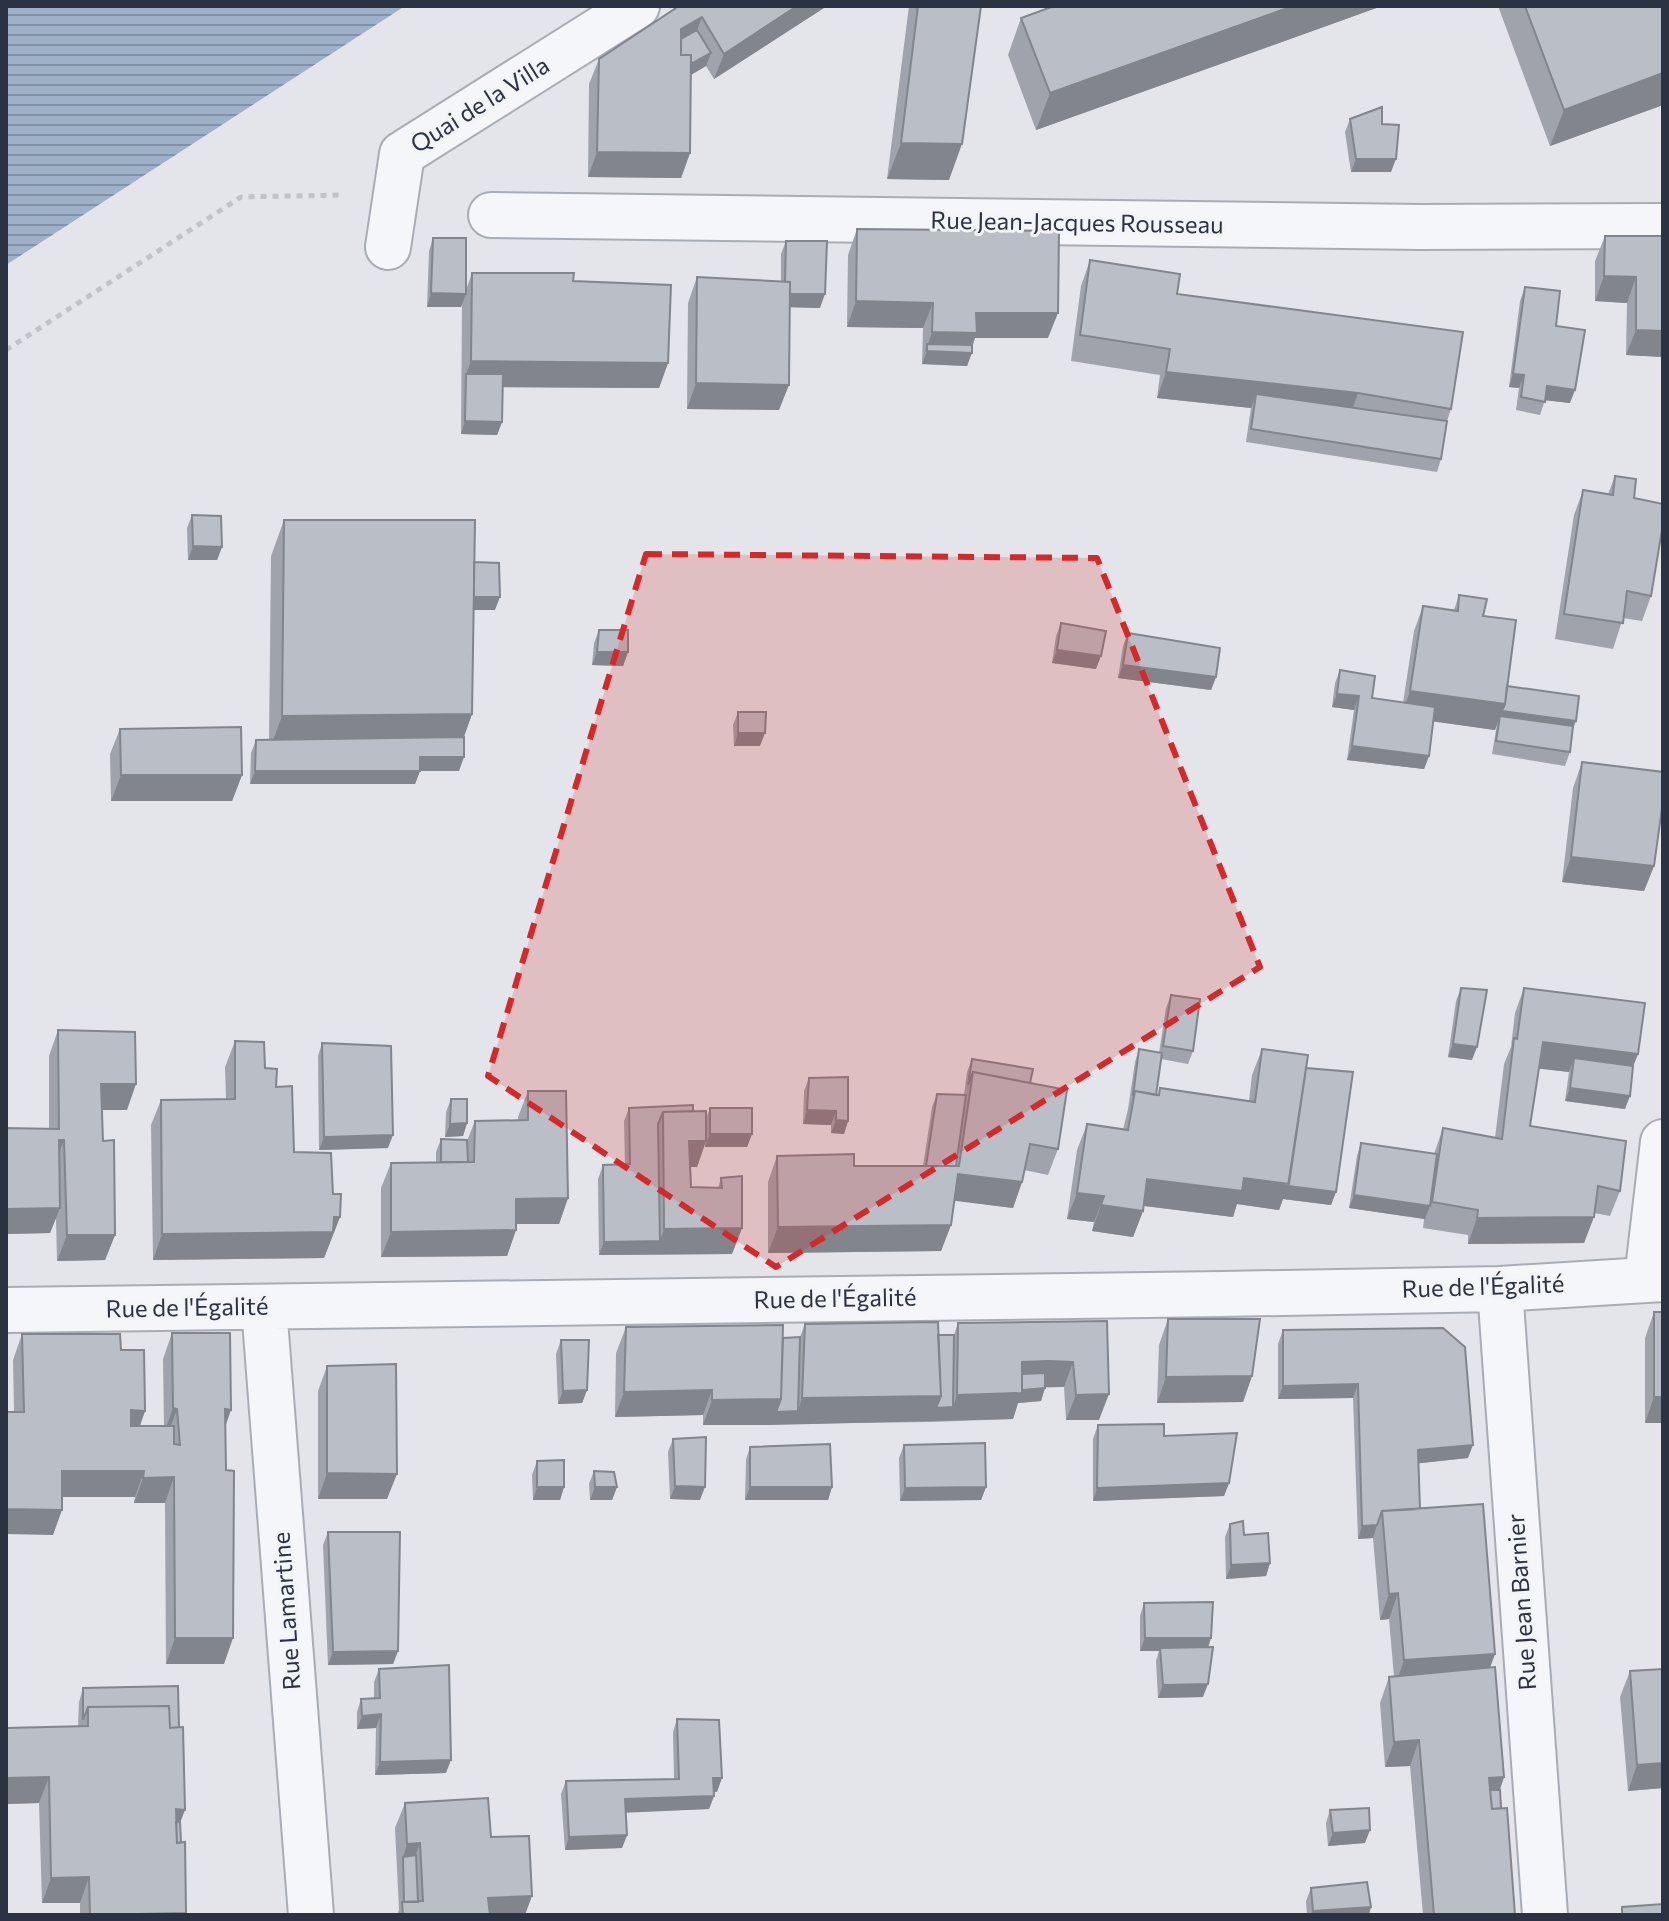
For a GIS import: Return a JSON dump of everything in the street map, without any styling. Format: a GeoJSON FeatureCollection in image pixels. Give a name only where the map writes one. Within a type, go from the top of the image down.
{"type":"FeatureCollection","features":[{"type":"Feature","properties":{"kind":"street","name":"Quai de la Villa"},"geometry":{"type":"LineString","coordinates":[[388,247],[402,154],[637,6]]}},
{"type":"Feature","properties":{"kind":"street","name":"Rue Jean-Jacques Rousseau"},"geometry":{"type":"LineString","coordinates":[[491,215],[1421,227],[1663,226]]}},
{"type":"Feature","properties":{"kind":"street"},"geometry":{"type":"LineString","coordinates":[[1655,1279],[1663,1142]]}},
{"type":"Feature","properties":{"kind":"street","name":"Rue de l'Égalité"},"geometry":{"type":"LineString","coordinates":[[6,1310],[1500,1289],[1655,1279]]}},
{"type":"Feature","properties":{"kind":"street","name":"Rue Jean Barnier"},"geometry":{"type":"LineString","coordinates":[[1500,1289],[1545,1915]]}},
{"type":"Feature","properties":{"kind":"street","name":"Rue Lamartine"},"geometry":{"type":"LineString","coordinates":[[264,1307],[311,1915]]}},
{"type":"Feature","properties":{"kind":"path"},"geometry":{"type":"LineString","coordinates":[[6,350],[241,197],[396,193]]}},
{"type":"Feature","properties":{"kind":"highlighted area"},"geometry":{"type":"Polygon","coordinates":[[[646,554],[1097,558],[1260,967],[776,1267],[488,1076],[646,554]]]}},
{"type":"Feature","properties":{"kind":"water"},"geometry":{"type":"Polygon","coordinates":[[[6,6],[405,6],[6,265],[6,6]]]}},
{"type":"Feature","properties":{"kind":"building"},"geometry":{"type":"Polygon","coordinates":[[[679,6],[797,6],[724,54],[702,17],[681,29],[681,55],[691,55],[690,153],[597,152],[599,59],[679,6]]]}},
{"type":"Feature","properties":{"kind":"building"},"geometry":{"type":"Polygon","coordinates":[[[918,6],[981,6],[962,144],[901,143],[918,6]]]}},
{"type":"Feature","properties":{"kind":"building"},"geometry":{"type":"Polygon","coordinates":[[[1054,6],[1293,6],[1050,93],[1021,18],[1054,6]]]}},
{"type":"Feature","properties":{"kind":"building"},"geometry":{"type":"Polygon","coordinates":[[[1525,6],[1663,6],[1663,73],[1564,110],[1525,6]]]}},
{"type":"Feature","properties":{"kind":"building"},"geometry":{"type":"Polygon","coordinates":[[[697,30],[711,53],[691,64],[691,55],[681,55],[681,39],[697,30]]]}},
{"type":"Feature","properties":{"kind":"building"},"geometry":{"type":"Polygon","coordinates":[[[1382,107],[1382,124],[1399,125],[1396,159],[1356,159],[1350,119],[1382,107]]]}},
{"type":"Feature","properties":{"kind":"building"},"geometry":{"type":"Polygon","coordinates":[[[857,229],[1059,231],[1058,313],[976,313],[977,333],[932,332],[933,303],[856,301],[857,229]]]}},
{"type":"Feature","properties":{"kind":"building"},"geometry":{"type":"Polygon","coordinates":[[[1605,236],[1663,236],[1663,331],[1636,330],[1636,277],[1604,276],[1605,236]]]}},
{"type":"Feature","properties":{"kind":"building"},"geometry":{"type":"Polygon","coordinates":[[[433,238],[466,238],[466,294],[431,293],[433,238]]]}},
{"type":"Feature","properties":{"kind":"building"},"geometry":{"type":"Polygon","coordinates":[[[786,241],[827,241],[825,294],[790,294],[790,282],[785,282],[786,241]]]}},
{"type":"Feature","properties":{"kind":"building"},"geometry":{"type":"Polygon","coordinates":[[[1090,260],[1180,274],[1177,294],[1463,332],[1451,409],[1358,393],[1166,372],[1170,349],[1080,335],[1090,260]]]}},
{"type":"Feature","properties":{"kind":"building"},"geometry":{"type":"Polygon","coordinates":[[[472,273],[574,273],[573,281],[671,285],[668,363],[471,361],[472,273]]]}},
{"type":"Feature","properties":{"kind":"building"},"geometry":{"type":"Polygon","coordinates":[[[697,277],[790,282],[789,385],[696,383],[697,277]]]}},
{"type":"Feature","properties":{"kind":"building"},"geometry":{"type":"Polygon","coordinates":[[[1525,287],[1560,291],[1556,326],[1585,330],[1575,390],[1547,386],[1545,402],[1521,397],[1524,375],[1513,374],[1525,287]]]}},
{"type":"Feature","properties":{"kind":"building"},"geometry":{"type":"Polygon","coordinates":[[[927,344],[972,345],[972,353],[927,351],[927,344]]]}},
{"type":"Feature","properties":{"kind":"building"},"geometry":{"type":"Polygon","coordinates":[[[466,374],[503,374],[502,422],[465,421],[466,374]]]}},
{"type":"Feature","properties":{"kind":"building"},"geometry":{"type":"Polygon","coordinates":[[[1256,394],[1447,421],[1441,459],[1251,429],[1256,394]]]}},
{"type":"Feature","properties":{"kind":"building"},"geometry":{"type":"Polygon","coordinates":[[[1615,476],[1636,479],[1634,498],[1663,504],[1663,524],[1651,596],[1627,591],[1623,623],[1564,614],[1583,490],[1613,495],[1615,476]]]}},
{"type":"Feature","properties":{"kind":"building"},"geometry":{"type":"Polygon","coordinates":[[[192,515],[221,516],[222,547],[193,546],[192,515]]]}},
{"type":"Feature","properties":{"kind":"building"},"geometry":{"type":"Polygon","coordinates":[[[284,520],[475,520],[472,714],[282,716],[284,520]]]}},
{"type":"Feature","properties":{"kind":"building"},"geometry":{"type":"Polygon","coordinates":[[[474,562],[499,563],[500,597],[474,597],[474,562]]]}},
{"type":"Feature","properties":{"kind":"building"},"geometry":{"type":"Polygon","coordinates":[[[1459,595],[1487,599],[1483,616],[1516,620],[1505,704],[1410,691],[1423,606],[1458,611],[1459,595]]]}},
{"type":"Feature","properties":{"kind":"building"},"geometry":{"type":"Polygon","coordinates":[[[1061,623],[1106,631],[1101,656],[1057,650],[1061,623]]]}},
{"type":"Feature","properties":{"kind":"building"},"geometry":{"type":"Polygon","coordinates":[[[599,630],[628,630],[628,652],[597,652],[599,630]]]}},
{"type":"Feature","properties":{"kind":"building"},"geometry":{"type":"Polygon","coordinates":[[[1128,633],[1220,648],[1216,677],[1123,665],[1128,633]]]}},
{"type":"Feature","properties":{"kind":"building"},"geometry":{"type":"Polygon","coordinates":[[[1340,670],[1375,676],[1372,698],[1435,707],[1429,756],[1352,746],[1359,696],[1337,694],[1340,670]]]}},
{"type":"Feature","properties":{"kind":"building"},"geometry":{"type":"Polygon","coordinates":[[[1507,686],[1579,696],[1576,721],[1502,711],[1507,686]]]}},
{"type":"Feature","properties":{"kind":"building"},"geometry":{"type":"Polygon","coordinates":[[[738,712],[766,712],[765,733],[738,733],[738,712]]]}},
{"type":"Feature","properties":{"kind":"building"},"geometry":{"type":"Polygon","coordinates":[[[1500,716],[1573,726],[1570,752],[1496,741],[1500,716]]]}},
{"type":"Feature","properties":{"kind":"building"},"geometry":{"type":"Polygon","coordinates":[[[241,727],[242,775],[121,775],[120,729],[241,727]]]}},
{"type":"Feature","properties":{"kind":"building"},"geometry":{"type":"Polygon","coordinates":[[[464,737],[464,757],[420,757],[420,771],[255,771],[256,740],[464,737]]]}},
{"type":"Feature","properties":{"kind":"building"},"geometry":{"type":"Polygon","coordinates":[[[1582,762],[1663,772],[1663,801],[1654,866],[1571,857],[1582,762]]]}},
{"type":"Feature","properties":{"kind":"building"},"geometry":{"type":"Polygon","coordinates":[[[1461,988],[1487,990],[1477,1047],[1453,1044],[1461,988]]]}},
{"type":"Feature","properties":{"kind":"building"},"geometry":{"type":"Polygon","coordinates":[[[1524,988],[1645,1003],[1638,1054],[1543,1042],[1530,1126],[1626,1141],[1620,1191],[1598,1186],[1594,1217],[1477,1218],[1478,1210],[1432,1202],[1443,1128],[1502,1139],[1514,1038],[1517,1039],[1524,988]]]}},
{"type":"Feature","properties":{"kind":"building"},"geometry":{"type":"Polygon","coordinates":[[[1171,995],[1200,999],[1193,1051],[1163,1046],[1171,995]]]}},
{"type":"Feature","properties":{"kind":"building"},"geometry":{"type":"Polygon","coordinates":[[[58,1030],[135,1032],[136,1084],[101,1084],[103,1141],[114,1140],[115,1235],[67,1235],[64,1140],[59,1140],[60,1208],[6,1209],[6,1128],[59,1129],[58,1030]]]}},
{"type":"Feature","properties":{"kind":"building"},"geometry":{"type":"Polygon","coordinates":[[[235,1041],[264,1042],[265,1068],[277,1069],[276,1087],[292,1086],[294,1152],[331,1153],[333,1194],[341,1194],[340,1217],[334,1217],[333,1232],[162,1234],[161,1100],[235,1099],[235,1041]]]}},
{"type":"Feature","properties":{"kind":"building"},"geometry":{"type":"Polygon","coordinates":[[[322,1043],[391,1046],[393,1135],[324,1137],[322,1043]]]}},
{"type":"Feature","properties":{"kind":"building"},"geometry":{"type":"Polygon","coordinates":[[[1139,1049],[1162,1053],[1156,1095],[1135,1091],[1133,1096],[1139,1049]]]}},
{"type":"Feature","properties":{"kind":"building"},"geometry":{"type":"Polygon","coordinates":[[[1262,1049],[1308,1055],[1289,1184],[1244,1178],[1242,1191],[1147,1179],[1143,1211],[1101,1205],[1104,1196],[1077,1193],[1087,1124],[1128,1130],[1135,1091],[1159,1095],[1160,1088],[1255,1102],[1262,1049]]]}},
{"type":"Feature","properties":{"kind":"building"},"geometry":{"type":"Polygon","coordinates":[[[1574,1058],[1633,1066],[1630,1096],[1570,1088],[1574,1058]]]}},
{"type":"Feature","properties":{"kind":"building"},"geometry":{"type":"Polygon","coordinates":[[[972,1059],[1033,1069],[1030,1083],[973,1072],[968,1085],[972,1059]]]}},
{"type":"Feature","properties":{"kind":"building"},"geometry":{"type":"Polygon","coordinates":[[[1306,1068],[1353,1072],[1336,1192],[1288,1186],[1306,1068]]]}},
{"type":"Feature","properties":{"kind":"building"},"geometry":{"type":"Polygon","coordinates":[[[973,1072],[1067,1090],[1058,1149],[1030,1144],[1022,1182],[958,1174],[951,1225],[778,1227],[777,1156],[854,1154],[854,1166],[959,1166],[973,1072]]]}},
{"type":"Feature","properties":{"kind":"building"},"geometry":{"type":"Polygon","coordinates":[[[848,1077],[848,1121],[836,1120],[836,1111],[807,1110],[809,1078],[848,1077]]]}},
{"type":"Feature","properties":{"kind":"building"},"geometry":{"type":"Polygon","coordinates":[[[528,1091],[566,1091],[568,1198],[516,1199],[516,1230],[391,1232],[391,1163],[474,1162],[475,1121],[528,1120],[528,1091]]]}},
{"type":"Feature","properties":{"kind":"building"},"geometry":{"type":"Polygon","coordinates":[[[937,1094],[966,1095],[956,1166],[926,1166],[937,1094]]]}},
{"type":"Feature","properties":{"kind":"building"},"geometry":{"type":"Polygon","coordinates":[[[451,1099],[467,1099],[467,1123],[450,1124],[451,1099]]]}},
{"type":"Feature","properties":{"kind":"building"},"geometry":{"type":"Polygon","coordinates":[[[693,1105],[693,1111],[663,1112],[658,1124],[660,1241],[604,1242],[603,1165],[630,1164],[629,1108],[693,1105]]]}},
{"type":"Feature","properties":{"kind":"building"},"geometry":{"type":"Polygon","coordinates":[[[710,1108],[752,1108],[752,1134],[710,1134],[710,1108]]]}},
{"type":"Feature","properties":{"kind":"building"},"geometry":{"type":"Polygon","coordinates":[[[706,1111],[706,1141],[689,1141],[691,1187],[722,1188],[721,1178],[742,1176],[742,1228],[664,1229],[663,1112],[706,1111]]]}},
{"type":"Feature","properties":{"kind":"building"},"geometry":{"type":"Polygon","coordinates":[[[441,1139],[467,1140],[468,1162],[441,1162],[441,1139]]]}},
{"type":"Feature","properties":{"kind":"building"},"geometry":{"type":"Polygon","coordinates":[[[1361,1143],[1437,1154],[1430,1206],[1354,1195],[1361,1143]]]}},
{"type":"Feature","properties":{"kind":"building"},"geometry":{"type":"Polygon","coordinates":[[[1654,1312],[1663,1312],[1663,1397],[1654,1397],[1654,1312]]]}},
{"type":"Feature","properties":{"kind":"building"},"geometry":{"type":"Polygon","coordinates":[[[1168,1319],[1260,1319],[1252,1376],[1166,1377],[1168,1319]]]}},
{"type":"Feature","properties":{"kind":"building"},"geometry":{"type":"Polygon","coordinates":[[[1107,1321],[1109,1394],[1076,1395],[1073,1362],[1049,1361],[1022,1362],[1022,1393],[957,1395],[958,1323],[1107,1321]]]}},
{"type":"Feature","properties":{"kind":"building"},"geometry":{"type":"Polygon","coordinates":[[[938,1322],[941,1396],[802,1398],[805,1324],[938,1322]]]}},
{"type":"Feature","properties":{"kind":"building"},"geometry":{"type":"Polygon","coordinates":[[[783,1325],[781,1399],[712,1400],[712,1390],[624,1392],[626,1327],[783,1325]]]}},
{"type":"Feature","properties":{"kind":"building"},"geometry":{"type":"Polygon","coordinates":[[[1443,1328],[1465,1347],[1473,1445],[1418,1450],[1420,1509],[1382,1511],[1377,1525],[1362,1526],[1358,1384],[1283,1386],[1283,1330],[1443,1328]]]}},
{"type":"Feature","properties":{"kind":"building"},"geometry":{"type":"Polygon","coordinates":[[[172,1333],[230,1333],[231,1410],[225,1409],[226,1470],[234,1471],[233,1638],[175,1638],[174,1477],[143,1478],[144,1471],[62,1471],[62,1510],[6,1509],[6,1412],[24,1412],[22,1334],[120,1334],[121,1350],[144,1350],[145,1411],[131,1410],[131,1426],[174,1426],[174,1444],[180,1445],[177,1409],[173,1408],[172,1333]]]}},
{"type":"Feature","properties":{"kind":"building"},"geometry":{"type":"Polygon","coordinates":[[[938,1335],[954,1335],[953,1407],[936,1408],[941,1396],[938,1335]]]}},
{"type":"Feature","properties":{"kind":"building"},"geometry":{"type":"Polygon","coordinates":[[[800,1337],[798,1411],[776,1412],[781,1399],[783,1338],[800,1337]]]}},
{"type":"Feature","properties":{"kind":"building"},"geometry":{"type":"Polygon","coordinates":[[[561,1340],[589,1340],[587,1390],[563,1391],[561,1340]]]}},
{"type":"Feature","properties":{"kind":"building"},"geometry":{"type":"Polygon","coordinates":[[[396,1364],[397,1474],[327,1473],[327,1366],[396,1364]]]}},
{"type":"Feature","properties":{"kind":"building"},"geometry":{"type":"Polygon","coordinates":[[[1045,1373],[1045,1388],[1022,1390],[1022,1374],[1045,1373]]]}},
{"type":"Feature","properties":{"kind":"building"},"geometry":{"type":"Polygon","coordinates":[[[1164,1424],[1164,1436],[1237,1433],[1229,1483],[1097,1488],[1098,1425],[1164,1424]]]}},
{"type":"Feature","properties":{"kind":"building"},"geometry":{"type":"Polygon","coordinates":[[[706,1437],[705,1487],[675,1486],[673,1439],[706,1437]]]}},
{"type":"Feature","properties":{"kind":"building"},"geometry":{"type":"Polygon","coordinates":[[[985,1443],[986,1487],[905,1488],[904,1445],[985,1443]]]}},
{"type":"Feature","properties":{"kind":"building"},"geometry":{"type":"Polygon","coordinates":[[[830,1444],[832,1487],[750,1487],[750,1447],[830,1444]]]}},
{"type":"Feature","properties":{"kind":"building"},"geometry":{"type":"Polygon","coordinates":[[[564,1460],[564,1487],[537,1487],[537,1461],[564,1460]]]}},
{"type":"Feature","properties":{"kind":"building"},"geometry":{"type":"Polygon","coordinates":[[[594,1471],[614,1472],[617,1487],[595,1487],[594,1471]]]}},
{"type":"Feature","properties":{"kind":"building"},"geometry":{"type":"Polygon","coordinates":[[[1483,1504],[1495,1654],[1404,1660],[1398,1593],[1389,1594],[1382,1511],[1483,1504]]]}},
{"type":"Feature","properties":{"kind":"building"},"geometry":{"type":"Polygon","coordinates":[[[1243,1521],[1244,1535],[1268,1533],[1270,1563],[1231,1565],[1230,1524],[1243,1521]]]}},
{"type":"Feature","properties":{"kind":"building"},"geometry":{"type":"Polygon","coordinates":[[[328,1532],[400,1532],[398,1651],[333,1652],[328,1532]]]}},
{"type":"Feature","properties":{"kind":"building"},"geometry":{"type":"Polygon","coordinates":[[[1213,1602],[1211,1638],[1145,1638],[1144,1603],[1213,1602]]]}},
{"type":"Feature","properties":{"kind":"building"},"geometry":{"type":"Polygon","coordinates":[[[1213,1647],[1208,1684],[1163,1685],[1160,1648],[1213,1647]]]}},
{"type":"Feature","properties":{"kind":"building"},"geometry":{"type":"Polygon","coordinates":[[[449,1665],[451,1760],[380,1762],[381,1714],[362,1716],[361,1699],[380,1698],[379,1669],[449,1665]]]}},
{"type":"Feature","properties":{"kind":"building"},"geometry":{"type":"Polygon","coordinates":[[[1495,1667],[1504,1777],[1489,1778],[1492,1809],[1507,1808],[1515,1915],[1434,1915],[1419,1740],[1394,1742],[1389,1677],[1495,1667]]]}},
{"type":"Feature","properties":{"kind":"building"},"geometry":{"type":"Polygon","coordinates":[[[1663,1669],[1663,1763],[1637,1765],[1630,1671],[1663,1669]]]}},
{"type":"Feature","properties":{"kind":"building"},"geometry":{"type":"Polygon","coordinates":[[[178,1686],[179,1727],[170,1728],[169,1706],[88,1707],[83,1720],[83,1688],[178,1686]]]}},
{"type":"Feature","properties":{"kind":"building"},"geometry":{"type":"Polygon","coordinates":[[[169,1706],[170,1728],[183,1727],[185,1810],[176,1809],[177,1843],[185,1842],[186,1913],[90,1915],[89,1877],[51,1878],[49,1777],[6,1778],[6,1728],[88,1726],[88,1707],[169,1706]]]}},
{"type":"Feature","properties":{"kind":"building"},"geometry":{"type":"Polygon","coordinates":[[[677,1719],[719,1720],[722,1778],[713,1778],[714,1796],[625,1799],[627,1835],[569,1837],[566,1781],[679,1779],[677,1719]]]}},
{"type":"Feature","properties":{"kind":"building"},"geometry":{"type":"Polygon","coordinates":[[[1490,1790],[1500,1790],[1501,1808],[1492,1809],[1490,1790]]]}},
{"type":"Feature","properties":{"kind":"building"},"geometry":{"type":"Polygon","coordinates":[[[488,1798],[491,1837],[529,1836],[532,1896],[488,1898],[490,1915],[403,1915],[402,1902],[423,1901],[420,1843],[407,1844],[405,1803],[488,1798]]]}},
{"type":"Feature","properties":{"kind":"building"},"geometry":{"type":"Polygon","coordinates":[[[1369,1808],[1370,1830],[1333,1833],[1330,1810],[1369,1808]]]}},
{"type":"Feature","properties":{"kind":"building"},"geometry":{"type":"Polygon","coordinates":[[[176,1822],[180,1822],[181,1842],[177,1843],[176,1822]]]}},
{"type":"Feature","properties":{"kind":"building"},"geometry":{"type":"Polygon","coordinates":[[[416,1855],[418,1902],[404,1902],[403,1857],[416,1855]]]}},
{"type":"Feature","properties":{"kind":"building"},"geometry":{"type":"Polygon","coordinates":[[[1367,1882],[1371,1907],[1313,1911],[1311,1888],[1367,1882]]]}},
{"type":"Feature","properties":{"kind":"building"},"geometry":{"type":"Polygon","coordinates":[[[1663,1904],[1663,1915],[1622,1915],[1622,1907],[1663,1904]]]}}]}
